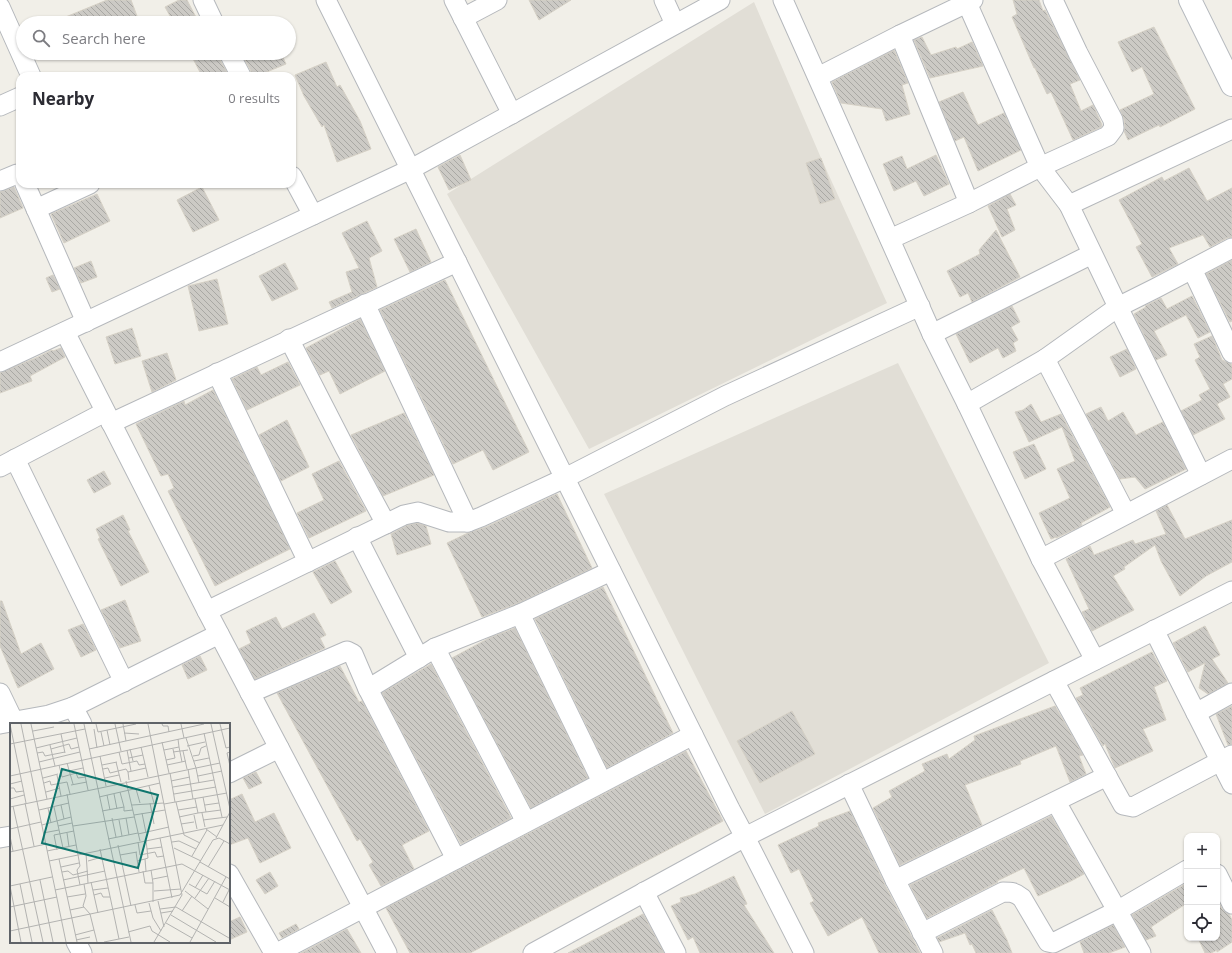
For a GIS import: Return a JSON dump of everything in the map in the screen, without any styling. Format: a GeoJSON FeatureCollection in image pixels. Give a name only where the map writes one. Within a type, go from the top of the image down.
{"type":"FeatureCollection","features":[{"type":"Feature","properties":{"kind":"street"},"geometry":{"type":"LineString","coordinates":[[203,0],[211,16]]}},
{"type":"Feature","properties":{"kind":"street"},"geometry":{"type":"LineString","coordinates":[[326,0],[693,735],[804,953]]}},
{"type":"Feature","properties":{"kind":"street"},"geometry":{"type":"LineString","coordinates":[[454,0],[512,114]]}},
{"type":"Feature","properties":{"kind":"street"},"geometry":{"type":"LineString","coordinates":[[463,18],[497,0]]}},
{"type":"Feature","properties":{"kind":"street"},"geometry":{"type":"LineString","coordinates":[[664,0],[676,24]]}},
{"type":"Feature","properties":{"kind":"street"},"geometry":{"type":"LineString","coordinates":[[0,362],[410,170],[720,0]]}},
{"type":"Feature","properties":{"kind":"street"},"geometry":{"type":"LineString","coordinates":[[783,0],[932,334],[1041,559],[1095,660]]}},
{"type":"Feature","properties":{"kind":"street"},"geometry":{"type":"LineString","coordinates":[[890,239],[1108,136],[1114,128],[1113,120],[1078,53],[1053,0]]}},
{"type":"Feature","properties":{"kind":"street"},"geometry":{"type":"LineString","coordinates":[[1190,0],[1232,85]]}},
{"type":"Feature","properties":{"kind":"street"},"geometry":{"type":"LineString","coordinates":[[818,77],[900,35],[970,2],[1040,167],[1069,205],[1201,475]]}},
{"type":"Feature","properties":{"kind":"street"},"geometry":{"type":"LineString","coordinates":[[1,12],[16,44]]}},
{"type":"Feature","properties":{"kind":"street"},"geometry":{"type":"LineString","coordinates":[[900,35],[969,203]]}},
{"type":"Feature","properties":{"kind":"street"},"geometry":{"type":"LineString","coordinates":[[24,60],[29,72]]}},
{"type":"Feature","properties":{"kind":"street"},"geometry":{"type":"LineString","coordinates":[[233,60],[239,72]]}},
{"type":"Feature","properties":{"kind":"street"},"geometry":{"type":"LineString","coordinates":[[0,106],[16,99]]}},
{"type":"Feature","properties":{"kind":"street"},"geometry":{"type":"LineString","coordinates":[[1069,205],[1232,129]]}},
{"type":"Feature","properties":{"kind":"street"},"geometry":{"type":"LineString","coordinates":[[0,181],[16,174]]}},
{"type":"Feature","properties":{"kind":"street"},"geometry":{"type":"LineString","coordinates":[[296,183],[313,215]]}},
{"type":"Feature","properties":{"kind":"street"},"geometry":{"type":"LineString","coordinates":[[27,188],[86,322]]}},
{"type":"Feature","properties":{"kind":"street"},"geometry":{"type":"LineString","coordinates":[[36,209],[78,188]]}},
{"type":"Feature","properties":{"kind":"street"},"geometry":{"type":"LineString","coordinates":[[967,404],[1045,359],[1118,307],[1232,248]]}},
{"type":"Feature","properties":{"kind":"street"},"geometry":{"type":"LineString","coordinates":[[932,334],[1092,254]]}},
{"type":"Feature","properties":{"kind":"street"},"geometry":{"type":"LineString","coordinates":[[124,682],[7,463],[108,417],[217,373],[457,262]]}},
{"type":"Feature","properties":{"kind":"street"},"geometry":{"type":"LineString","coordinates":[[1192,269],[1232,353]]}},
{"type":"Feature","properties":{"kind":"street"},"geometry":{"type":"LineString","coordinates":[[366,304],[468,522]]}},
{"type":"Feature","properties":{"kind":"street"},"geometry":{"type":"LineString","coordinates":[[207,611],[404,515],[418,512],[449,522],[468,522],[565,478],[726,396],[920,306]]}},
{"type":"Feature","properties":{"kind":"street"},"geometry":{"type":"LineString","coordinates":[[64,332],[207,611],[387,953]]}},
{"type":"Feature","properties":{"kind":"street"},"geometry":{"type":"LineString","coordinates":[[289,340],[386,524]]}},
{"type":"Feature","properties":{"kind":"street"},"geometry":{"type":"LineString","coordinates":[[1045,359],[1126,514]]}},
{"type":"Feature","properties":{"kind":"street"},"geometry":{"type":"LineString","coordinates":[[217,373],[308,562]]}},
{"type":"Feature","properties":{"kind":"street"},"geometry":{"type":"LineString","coordinates":[[1041,559],[1232,459]]}},
{"type":"Feature","properties":{"kind":"street"},"geometry":{"type":"LineString","coordinates":[[358,538],[419,658]]}},
{"type":"Feature","properties":{"kind":"street"},"geometry":{"type":"LineString","coordinates":[[368,689],[435,648],[520,614],[611,571]]}},
{"type":"Feature","properties":{"kind":"street"},"geometry":{"type":"LineString","coordinates":[[533,953],[745,837],[1232,591]]}},
{"type":"Feature","properties":{"kind":"street"},"geometry":{"type":"LineString","coordinates":[[520,614],[602,782]]}},
{"type":"Feature","properties":{"kind":"street"},"geometry":{"type":"LineString","coordinates":[[1154,630],[1196,713],[1226,758],[1232,784]]}},
{"type":"Feature","properties":{"kind":"street"},"geometry":{"type":"LineString","coordinates":[[0,692],[10,723],[49,715],[73,708],[219,634]]}},
{"type":"Feature","properties":{"kind":"street"},"geometry":{"type":"LineString","coordinates":[[435,648],[526,822]]}},
{"type":"Feature","properties":{"kind":"street"},"geometry":{"type":"LineString","coordinates":[[250,692],[347,651],[353,654],[368,689],[456,859]]}},
{"type":"Feature","properties":{"kind":"street"},"geometry":{"type":"LineString","coordinates":[[1054,681],[1123,804],[1132,807],[1226,758]]}},
{"type":"Feature","properties":{"kind":"street"},"geometry":{"type":"LineString","coordinates":[[1196,713],[1232,694]]}},
{"type":"Feature","properties":{"kind":"street"},"geometry":{"type":"LineString","coordinates":[[73,708],[81,723]]}},
{"type":"Feature","properties":{"kind":"street"},"geometry":{"type":"LineString","coordinates":[[230,876],[276,953],[693,735]]}},
{"type":"Feature","properties":{"kind":"street"},"geometry":{"type":"LineString","coordinates":[[230,772],[279,748]]}},
{"type":"Feature","properties":{"kind":"street"},"geometry":{"type":"LineString","coordinates":[[895,880],[1107,776]]}},
{"type":"Feature","properties":{"kind":"street"},"geometry":{"type":"LineString","coordinates":[[849,784],[895,880],[933,953]]}},
{"type":"Feature","properties":{"kind":"street"},"geometry":{"type":"LineString","coordinates":[[1056,802],[1140,953]]}},
{"type":"Feature","properties":{"kind":"street"},"geometry":{"type":"LineString","coordinates":[[0,838],[10,836]]}},
{"type":"Feature","properties":{"kind":"street"},"geometry":{"type":"LineString","coordinates":[[922,933],[1003,892],[1016,893],[1022,898],[1048,942],[1053,943],[1117,911],[1184,872]]}},
{"type":"Feature","properties":{"kind":"street"},"geometry":{"type":"LineString","coordinates":[[1220,879],[1231,898]]}},
{"type":"Feature","properties":{"kind":"street"},"geometry":{"type":"LineString","coordinates":[[644,892],[676,953]]}},
{"type":"Feature","properties":{"kind":"street"},"geometry":{"type":"LineString","coordinates":[[77,943],[82,953]]}},
{"type":"Feature","properties":{"kind":"shaded area"},"geometry":{"type":"Polygon","coordinates":[[[754,2],[821,158],[887,303],[589,449],[447,194],[754,2]]]}},
{"type":"Feature","properties":{"kind":"shaded area"},"geometry":{"type":"Polygon","coordinates":[[[898,363],[1049,663],[765,814],[604,494],[898,363]]]}},
{"type":"Feature","properties":{"kind":"building"},"geometry":{"type":"Polygon","coordinates":[[[107,0],[131,0],[137,16],[68,16],[107,0]]]}},
{"type":"Feature","properties":{"kind":"building"},"geometry":{"type":"Polygon","coordinates":[[[179,0],[187,0],[195,16],[170,16],[165,7],[179,0]]]}},
{"type":"Feature","properties":{"kind":"building"},"geometry":{"type":"Polygon","coordinates":[[[529,0],[571,0],[539,20],[529,0]]]}},
{"type":"Feature","properties":{"kind":"building"},"geometry":{"type":"Polygon","coordinates":[[[1013,0],[1039,0],[1043,11],[1045,10],[1080,80],[1070,84],[1081,111],[1093,105],[1102,125],[1101,127],[1073,140],[1051,92],[1047,94],[1034,68],[1012,17],[1017,14],[1013,0]]]}},
{"type":"Feature","properties":{"kind":"building"},"geometry":{"type":"Polygon","coordinates":[[[1154,27],[1195,109],[1160,127],[1159,125],[1128,140],[1124,131],[1124,119],[1120,110],[1154,94],[1142,67],[1132,72],[1118,42],[1154,27]]]}},
{"type":"Feature","properties":{"kind":"building"},"geometry":{"type":"Polygon","coordinates":[[[922,37],[931,55],[956,47],[957,49],[972,42],[983,66],[930,78],[914,40],[922,37]]]}},
{"type":"Feature","properties":{"kind":"building"},"geometry":{"type":"Polygon","coordinates":[[[894,50],[908,83],[902,85],[910,114],[886,121],[882,109],[841,103],[832,82],[894,50]]]}},
{"type":"Feature","properties":{"kind":"building"},"geometry":{"type":"Polygon","coordinates":[[[194,60],[220,60],[227,72],[200,72],[194,60]]]}},
{"type":"Feature","properties":{"kind":"building"},"geometry":{"type":"Polygon","coordinates":[[[245,60],[284,60],[286,64],[267,72],[251,71],[245,60]]]}},
{"type":"Feature","properties":{"kind":"building"},"geometry":{"type":"Polygon","coordinates":[[[326,62],[337,87],[340,85],[360,121],[371,149],[337,162],[324,125],[322,127],[304,96],[296,75],[326,62]]]}},
{"type":"Feature","properties":{"kind":"building"},"geometry":{"type":"Polygon","coordinates":[[[963,92],[978,125],[1004,113],[1021,150],[978,171],[964,137],[955,141],[939,102],[963,92]]]}},
{"type":"Feature","properties":{"kind":"building"},"geometry":{"type":"Polygon","coordinates":[[[460,155],[471,180],[449,190],[438,167],[460,155]]]}},
{"type":"Feature","properties":{"kind":"building"},"geometry":{"type":"Polygon","coordinates":[[[936,155],[949,184],[924,196],[916,181],[894,191],[883,164],[902,156],[907,169],[936,155]]]}},
{"type":"Feature","properties":{"kind":"building"},"geometry":{"type":"Polygon","coordinates":[[[821,158],[835,199],[820,204],[806,163],[821,158]]]}},
{"type":"Feature","properties":{"kind":"building"},"geometry":{"type":"Polygon","coordinates":[[[1189,168],[1207,201],[1232,188],[1232,237],[1210,247],[1203,235],[1169,248],[1178,264],[1152,277],[1136,247],[1142,244],[1119,200],[1162,177],[1164,181],[1189,168]]]}},
{"type":"Feature","properties":{"kind":"building"},"geometry":{"type":"Polygon","coordinates":[[[14,187],[23,208],[0,218],[0,192],[14,187]]]}},
{"type":"Feature","properties":{"kind":"building"},"geometry":{"type":"Polygon","coordinates":[[[203,188],[219,220],[193,232],[177,200],[203,188]]]}},
{"type":"Feature","properties":{"kind":"building"},"geometry":{"type":"Polygon","coordinates":[[[97,194],[110,221],[64,243],[51,214],[97,194]]]}},
{"type":"Feature","properties":{"kind":"building"},"geometry":{"type":"Polygon","coordinates":[[[1010,194],[1016,205],[1007,209],[1015,230],[1002,237],[988,206],[1010,194]]]}},
{"type":"Feature","properties":{"kind":"building"},"geometry":{"type":"Polygon","coordinates":[[[367,221],[382,251],[369,258],[377,287],[332,308],[329,302],[352,292],[346,272],[359,268],[342,233],[367,221]]]}},
{"type":"Feature","properties":{"kind":"building"},"geometry":{"type":"Polygon","coordinates":[[[416,229],[431,262],[410,272],[394,239],[416,229]]]}},
{"type":"Feature","properties":{"kind":"building"},"geometry":{"type":"Polygon","coordinates":[[[996,230],[1020,277],[972,302],[968,293],[960,297],[947,271],[980,254],[979,250],[996,230]]]}},
{"type":"Feature","properties":{"kind":"building"},"geometry":{"type":"Polygon","coordinates":[[[1232,260],[1232,321],[1230,322],[1206,274],[1232,260]]]}},
{"type":"Feature","properties":{"kind":"building"},"geometry":{"type":"Polygon","coordinates":[[[91,261],[97,277],[81,283],[74,268],[91,261]]]}},
{"type":"Feature","properties":{"kind":"building"},"geometry":{"type":"Polygon","coordinates":[[[285,263],[298,289],[272,301],[259,276],[285,263]]]}},
{"type":"Feature","properties":{"kind":"building"},"geometry":{"type":"Polygon","coordinates":[[[53,275],[60,289],[52,292],[46,278],[53,275]]]}},
{"type":"Feature","properties":{"kind":"building"},"geometry":{"type":"Polygon","coordinates":[[[217,279],[228,324],[199,331],[188,286],[217,279]]]}},
{"type":"Feature","properties":{"kind":"building"},"geometry":{"type":"Polygon","coordinates":[[[445,280],[529,452],[493,470],[483,450],[453,464],[380,310],[445,280]]]}},
{"type":"Feature","properties":{"kind":"building"},"geometry":{"type":"Polygon","coordinates":[[[1192,296],[1210,332],[1198,338],[1186,315],[1154,331],[1167,355],[1156,360],[1134,314],[1146,307],[1145,306],[1161,298],[1167,309],[1192,296]]]}},
{"type":"Feature","properties":{"kind":"building"},"geometry":{"type":"Polygon","coordinates":[[[1012,306],[1020,322],[1011,327],[1018,340],[1013,343],[1016,351],[1003,358],[998,348],[970,363],[956,334],[1012,306]]]}},
{"type":"Feature","properties":{"kind":"building"},"geometry":{"type":"Polygon","coordinates":[[[360,319],[385,371],[340,394],[329,371],[320,375],[306,348],[360,319]]]}},
{"type":"Feature","properties":{"kind":"building"},"geometry":{"type":"Polygon","coordinates":[[[132,328],[141,356],[115,364],[106,337],[132,328]]]}},
{"type":"Feature","properties":{"kind":"building"},"geometry":{"type":"Polygon","coordinates":[[[1212,336],[1222,360],[1231,364],[1232,366],[1232,379],[1223,384],[1230,397],[1217,404],[1225,419],[1193,435],[1181,411],[1202,400],[1199,395],[1210,389],[1195,360],[1200,357],[1194,344],[1212,336]]]}},
{"type":"Feature","properties":{"kind":"building"},"geometry":{"type":"Polygon","coordinates":[[[61,348],[65,357],[30,376],[32,381],[0,393],[0,373],[52,350],[61,348]]]}},
{"type":"Feature","properties":{"kind":"building"},"geometry":{"type":"Polygon","coordinates":[[[1127,349],[1136,369],[1120,377],[1110,357],[1127,349]]]}},
{"type":"Feature","properties":{"kind":"building"},"geometry":{"type":"Polygon","coordinates":[[[167,353],[176,380],[152,392],[142,361],[167,353]]]}},
{"type":"Feature","properties":{"kind":"building"},"geometry":{"type":"Polygon","coordinates":[[[288,362],[300,385],[247,410],[232,379],[257,367],[261,375],[288,362]]]}},
{"type":"Feature","properties":{"kind":"building"},"geometry":{"type":"Polygon","coordinates":[[[213,390],[290,549],[215,586],[168,491],[174,488],[168,474],[161,476],[136,424],[184,401],[185,405],[213,390]]]}},
{"type":"Feature","properties":{"kind":"building"},"geometry":{"type":"Polygon","coordinates":[[[1031,404],[1041,422],[1061,414],[1110,507],[1081,523],[1081,526],[1051,539],[1039,513],[1070,498],[1057,469],[1075,461],[1062,427],[1029,442],[1015,412],[1023,410],[1031,404]]]}},
{"type":"Feature","properties":{"kind":"building"},"geometry":{"type":"Polygon","coordinates":[[[1101,407],[1108,421],[1123,412],[1136,435],[1163,422],[1186,469],[1145,489],[1135,477],[1120,479],[1086,414],[1101,407]]]}},
{"type":"Feature","properties":{"kind":"building"},"geometry":{"type":"Polygon","coordinates":[[[404,413],[434,475],[383,496],[351,435],[404,413]]]}},
{"type":"Feature","properties":{"kind":"building"},"geometry":{"type":"Polygon","coordinates":[[[287,420],[309,467],[281,481],[259,435],[287,420]]]}},
{"type":"Feature","properties":{"kind":"building"},"geometry":{"type":"Polygon","coordinates":[[[1034,444],[1046,469],[1025,479],[1013,452],[1034,444]]]}},
{"type":"Feature","properties":{"kind":"building"},"geometry":{"type":"Polygon","coordinates":[[[339,461],[366,511],[309,538],[297,513],[324,500],[312,474],[339,461]]]}},
{"type":"Feature","properties":{"kind":"building"},"geometry":{"type":"Polygon","coordinates":[[[104,471],[111,484],[94,493],[87,480],[104,471]]]}},
{"type":"Feature","properties":{"kind":"building"},"geometry":{"type":"Polygon","coordinates":[[[557,494],[592,568],[516,604],[482,617],[447,543],[468,533],[486,527],[557,494]]]}},
{"type":"Feature","properties":{"kind":"building"},"geometry":{"type":"Polygon","coordinates":[[[1167,505],[1185,539],[1232,520],[1232,562],[1206,576],[1180,596],[1161,561],[1155,545],[1124,567],[1125,569],[1113,576],[1134,610],[1092,631],[1082,612],[1089,609],[1066,559],[1090,546],[1094,555],[1133,540],[1135,544],[1166,534],[1156,511],[1167,505]]]}},
{"type":"Feature","properties":{"kind":"building"},"geometry":{"type":"Polygon","coordinates":[[[123,515],[130,530],[128,531],[149,572],[121,586],[98,539],[100,538],[96,529],[123,515]]]}},
{"type":"Feature","properties":{"kind":"building"},"geometry":{"type":"Polygon","coordinates":[[[417,523],[426,526],[431,544],[397,555],[391,534],[408,525],[417,523]]]}},
{"type":"Feature","properties":{"kind":"building"},"geometry":{"type":"Polygon","coordinates":[[[335,561],[352,592],[331,604],[313,572],[335,561]]]}},
{"type":"Feature","properties":{"kind":"building"},"geometry":{"type":"Polygon","coordinates":[[[603,587],[673,733],[607,768],[535,619],[603,587]]]}},
{"type":"Feature","properties":{"kind":"building"},"geometry":{"type":"Polygon","coordinates":[[[125,600],[141,641],[120,648],[101,610],[125,600]]]}},
{"type":"Feature","properties":{"kind":"building"},"geometry":{"type":"Polygon","coordinates":[[[0,601],[2,601],[21,654],[41,643],[54,669],[18,688],[0,646],[0,601]]]}},
{"type":"Feature","properties":{"kind":"building"},"geometry":{"type":"Polygon","coordinates":[[[314,613],[326,635],[320,638],[325,648],[255,679],[239,649],[251,643],[246,631],[276,617],[282,629],[314,613]]]}},
{"type":"Feature","properties":{"kind":"building"},"geometry":{"type":"Polygon","coordinates":[[[83,624],[96,650],[81,657],[68,630],[83,624]]]}},
{"type":"Feature","properties":{"kind":"building"},"geometry":{"type":"Polygon","coordinates":[[[1205,626],[1220,655],[1212,659],[1228,683],[1208,694],[1199,688],[1205,663],[1188,672],[1173,643],[1205,626]]]}},
{"type":"Feature","properties":{"kind":"building"},"geometry":{"type":"Polygon","coordinates":[[[515,628],[588,778],[531,808],[452,658],[491,637],[515,628]]]}},
{"type":"Feature","properties":{"kind":"building"},"geometry":{"type":"Polygon","coordinates":[[[1152,652],[1167,681],[1154,687],[1166,720],[1143,729],[1153,751],[1115,768],[1105,744],[1103,746],[1076,698],[1083,695],[1080,688],[1152,652]]]}},
{"type":"Feature","properties":{"kind":"building"},"geometry":{"type":"Polygon","coordinates":[[[200,656],[207,670],[188,679],[182,665],[200,656]]]}},
{"type":"Feature","properties":{"kind":"building"},"geometry":{"type":"Polygon","coordinates":[[[431,664],[511,818],[461,844],[382,693],[431,664]]]}},
{"type":"Feature","properties":{"kind":"building"},"geometry":{"type":"Polygon","coordinates":[[[340,666],[359,702],[362,701],[429,831],[402,845],[414,869],[381,886],[369,865],[373,862],[360,839],[357,841],[277,693],[340,666]]]}},
{"type":"Feature","properties":{"kind":"building"},"geometry":{"type":"Polygon","coordinates":[[[1055,706],[1083,755],[1079,756],[1086,774],[1070,782],[1056,746],[1020,761],[1021,764],[965,785],[982,825],[900,865],[873,808],[892,797],[889,791],[925,771],[922,764],[947,754],[949,759],[975,740],[974,736],[1055,706]]]}},
{"type":"Feature","properties":{"kind":"building"},"geometry":{"type":"Polygon","coordinates":[[[1232,706],[1232,744],[1228,745],[1216,714],[1232,706]]]}},
{"type":"Feature","properties":{"kind":"building"},"geometry":{"type":"Polygon","coordinates":[[[792,711],[815,754],[760,783],[737,741],[792,711]]]}},
{"type":"Feature","properties":{"kind":"building"},"geometry":{"type":"Polygon","coordinates":[[[686,751],[723,821],[470,953],[410,953],[386,908],[686,751]]]}},
{"type":"Feature","properties":{"kind":"building"},"geometry":{"type":"Polygon","coordinates":[[[256,772],[262,783],[249,789],[243,778],[256,772]]]}},
{"type":"Feature","properties":{"kind":"building"},"geometry":{"type":"Polygon","coordinates":[[[242,794],[255,822],[274,813],[291,848],[260,863],[248,838],[230,845],[230,800],[242,794]]]}},
{"type":"Feature","properties":{"kind":"building"},"geometry":{"type":"Polygon","coordinates":[[[850,811],[885,885],[920,953],[879,953],[862,917],[828,936],[810,903],[814,901],[799,869],[791,873],[778,845],[819,826],[818,823],[850,811]]]}},
{"type":"Feature","properties":{"kind":"building"},"geometry":{"type":"Polygon","coordinates":[[[1051,816],[1084,874],[1038,896],[1024,868],[927,918],[910,885],[1051,816]]]}},
{"type":"Feature","properties":{"kind":"building"},"geometry":{"type":"Polygon","coordinates":[[[270,872],[278,886],[265,894],[256,880],[270,872]]]}},
{"type":"Feature","properties":{"kind":"building"},"geometry":{"type":"Polygon","coordinates":[[[734,876],[747,904],[744,905],[774,953],[700,953],[693,937],[688,940],[671,906],[681,902],[680,898],[695,894],[734,876]]]}},
{"type":"Feature","properties":{"kind":"building"},"geometry":{"type":"Polygon","coordinates":[[[1184,885],[1184,905],[1151,927],[1156,936],[1146,940],[1132,915],[1184,885]]]}},
{"type":"Feature","properties":{"kind":"building"},"geometry":{"type":"Polygon","coordinates":[[[1220,905],[1222,909],[1229,914],[1232,920],[1232,942],[1217,952],[1217,950],[1211,953],[1205,953],[1199,941],[1220,941],[1220,905]]]}},
{"type":"Feature","properties":{"kind":"building"},"geometry":{"type":"Polygon","coordinates":[[[992,910],[1012,953],[976,953],[972,944],[970,945],[965,933],[939,942],[937,938],[992,910]]]}},
{"type":"Feature","properties":{"kind":"building"},"geometry":{"type":"Polygon","coordinates":[[[643,914],[664,953],[568,953],[643,914]]]}},
{"type":"Feature","properties":{"kind":"building"},"geometry":{"type":"Polygon","coordinates":[[[240,917],[247,932],[230,940],[230,922],[240,917]]]}},
{"type":"Feature","properties":{"kind":"building"},"geometry":{"type":"Polygon","coordinates":[[[296,924],[299,929],[282,938],[279,933],[296,924]]]}},
{"type":"Feature","properties":{"kind":"building"},"geometry":{"type":"Polygon","coordinates":[[[1113,925],[1125,947],[1109,953],[1084,953],[1080,942],[1113,925]]]}},
{"type":"Feature","properties":{"kind":"building"},"geometry":{"type":"Polygon","coordinates":[[[347,929],[361,953],[301,953],[347,929]]]}}]}
